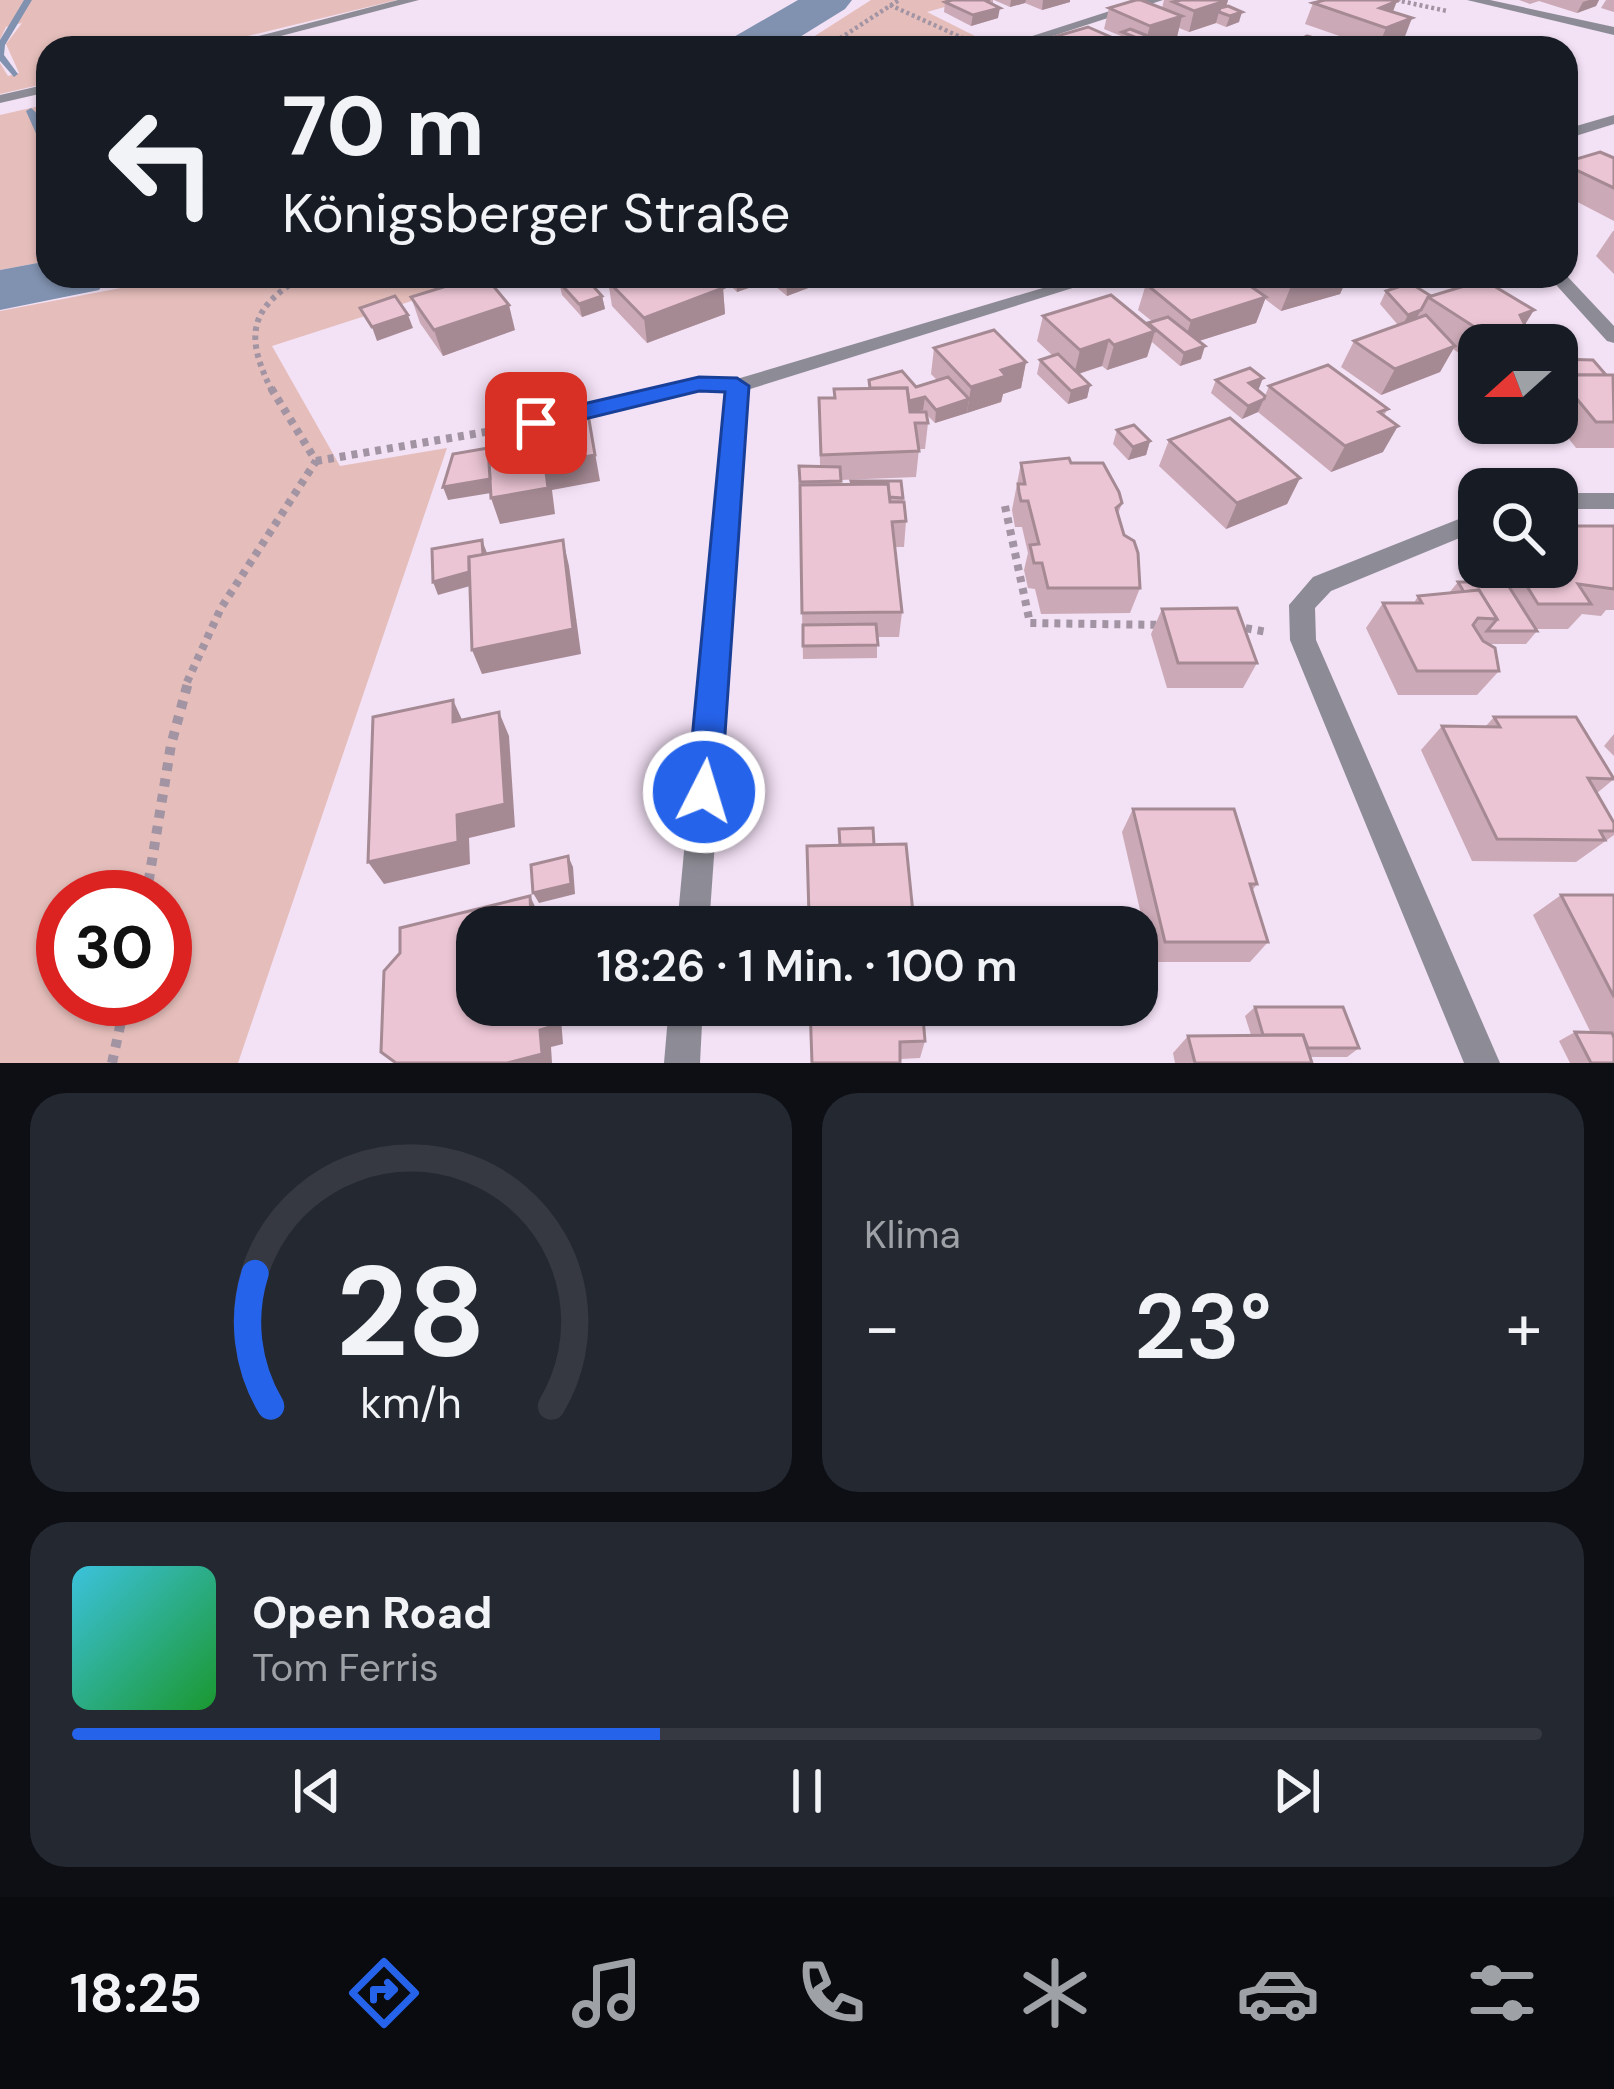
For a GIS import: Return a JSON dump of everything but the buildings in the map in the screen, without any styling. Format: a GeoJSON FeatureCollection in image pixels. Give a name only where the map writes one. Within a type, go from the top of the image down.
{"type":"FeatureCollection","features":[{"type":"Feature","properties":{"kind":"street"},"geometry":{"type":"LineString","coordinates":[[268,36],[413,0]]}},
{"type":"Feature","properties":{"kind":"street"},"geometry":{"type":"LineString","coordinates":[[1041,36],[1157,0]]}},
{"type":"Feature","properties":{"kind":"street"},"geometry":{"type":"LineString","coordinates":[[1474,0],[1614,31]]}},
{"type":"Feature","properties":{"kind":"street"},"geometry":{"type":"LineString","coordinates":[[0,100],[36,91]]}},
{"type":"Feature","properties":{"kind":"street"},"geometry":{"type":"LineString","coordinates":[[1578,130],[1614,119]]}},
{"type":"Feature","properties":{"kind":"street"},"geometry":{"type":"LineString","coordinates":[[536,423],[699,384],[737,386],[1062,288]]}},
{"type":"Feature","properties":{"kind":"street"},"geometry":{"type":"LineString","coordinates":[[1568,288],[1614,337]]}},
{"type":"Feature","properties":{"kind":"street"},"geometry":{"type":"LineString","coordinates":[[695,906],[737,386]]}},
{"type":"Feature","properties":{"kind":"street"},"geometry":{"type":"LineString","coordinates":[[1578,501],[1614,501]]}},
{"type":"Feature","properties":{"kind":"street"},"geometry":{"type":"LineString","coordinates":[[1458,529],[1322,584],[1302,605],[1303,640],[1482,1063]]}},
{"type":"Feature","properties":{"kind":"street"},"geometry":{"type":"LineString","coordinates":[[682,1063],[685,1026]]}},
{"type":"Feature","properties":{"kind":"path"},"geometry":{"type":"LineString","coordinates":[[843,36],[899,0]]}},
{"type":"Feature","properties":{"kind":"path"},"geometry":{"type":"LineString","coordinates":[[890,5],[961,36]]}},
{"type":"Feature","properties":{"kind":"path"},"geometry":{"type":"LineString","coordinates":[[284,288],[271,296],[254,319],[252,342],[259,364],[316,461]]}},
{"type":"Feature","properties":{"kind":"path"},"geometry":{"type":"LineString","coordinates":[[316,461],[536,423]]}},
{"type":"Feature","properties":{"kind":"path"},"geometry":{"type":"LineString","coordinates":[[151,870],[194,660],[232,590],[299,499],[316,461]]}},
{"type":"Feature","properties":{"kind":"path"},"geometry":{"type":"LineString","coordinates":[[1006,506],[1030,623],[1170,626]]}},
{"type":"Feature","properties":{"kind":"path"},"geometry":{"type":"LineString","coordinates":[[1217,626],[1303,640]]}},
{"type":"Feature","properties":{"kind":"path"},"geometry":{"type":"LineString","coordinates":[[112,1063],[120,1026]]}},
{"type":"Feature","properties":{"kind":"shaded area"},"geometry":{"type":"Polygon","coordinates":[[[0,0],[397,0],[248,36],[36,36],[36,86],[0,94],[0,63],[8,76],[19,73],[6,44],[22,23],[6,27],[0,40],[0,0]]]}},
{"type":"Feature","properties":{"kind":"shaded area"},"geometry":{"type":"Polygon","coordinates":[[[871,0],[969,0],[927,12],[975,36],[815,36],[871,0]]]}},
{"type":"Feature","properties":{"kind":"shaded area"},"geometry":{"type":"Polygon","coordinates":[[[36,107],[36,263],[0,270],[0,115],[36,107]]]}},
{"type":"Feature","properties":{"kind":"shaded area"},"geometry":{"type":"Polygon","coordinates":[[[121,288],[452,288],[272,346],[340,466],[447,448],[238,1063],[0,1063],[0,311],[121,288]]]}},
{"type":"Feature","properties":{"kind":"waterway"},"geometry":{"type":"LineString","coordinates":[[14,74],[0,55],[1,45],[28,0]]}},
{"type":"Feature","properties":{"kind":"waterway"},"geometry":{"type":"LineString","coordinates":[[769,36],[830,0]]}},
{"type":"Feature","properties":{"kind":"waterway"},"geometry":{"type":"LineString","coordinates":[[31,111],[36,122]]}},
{"type":"Feature","properties":{"kind":"waterway"},"geometry":{"type":"LineString","coordinates":[[0,290],[36,283]]}},
{"type":"Feature","properties":{"kind":"route"},"geometry":{"type":"LineString","coordinates":[[536,423],[699,384],[737,386],[704,792]]}}]}
